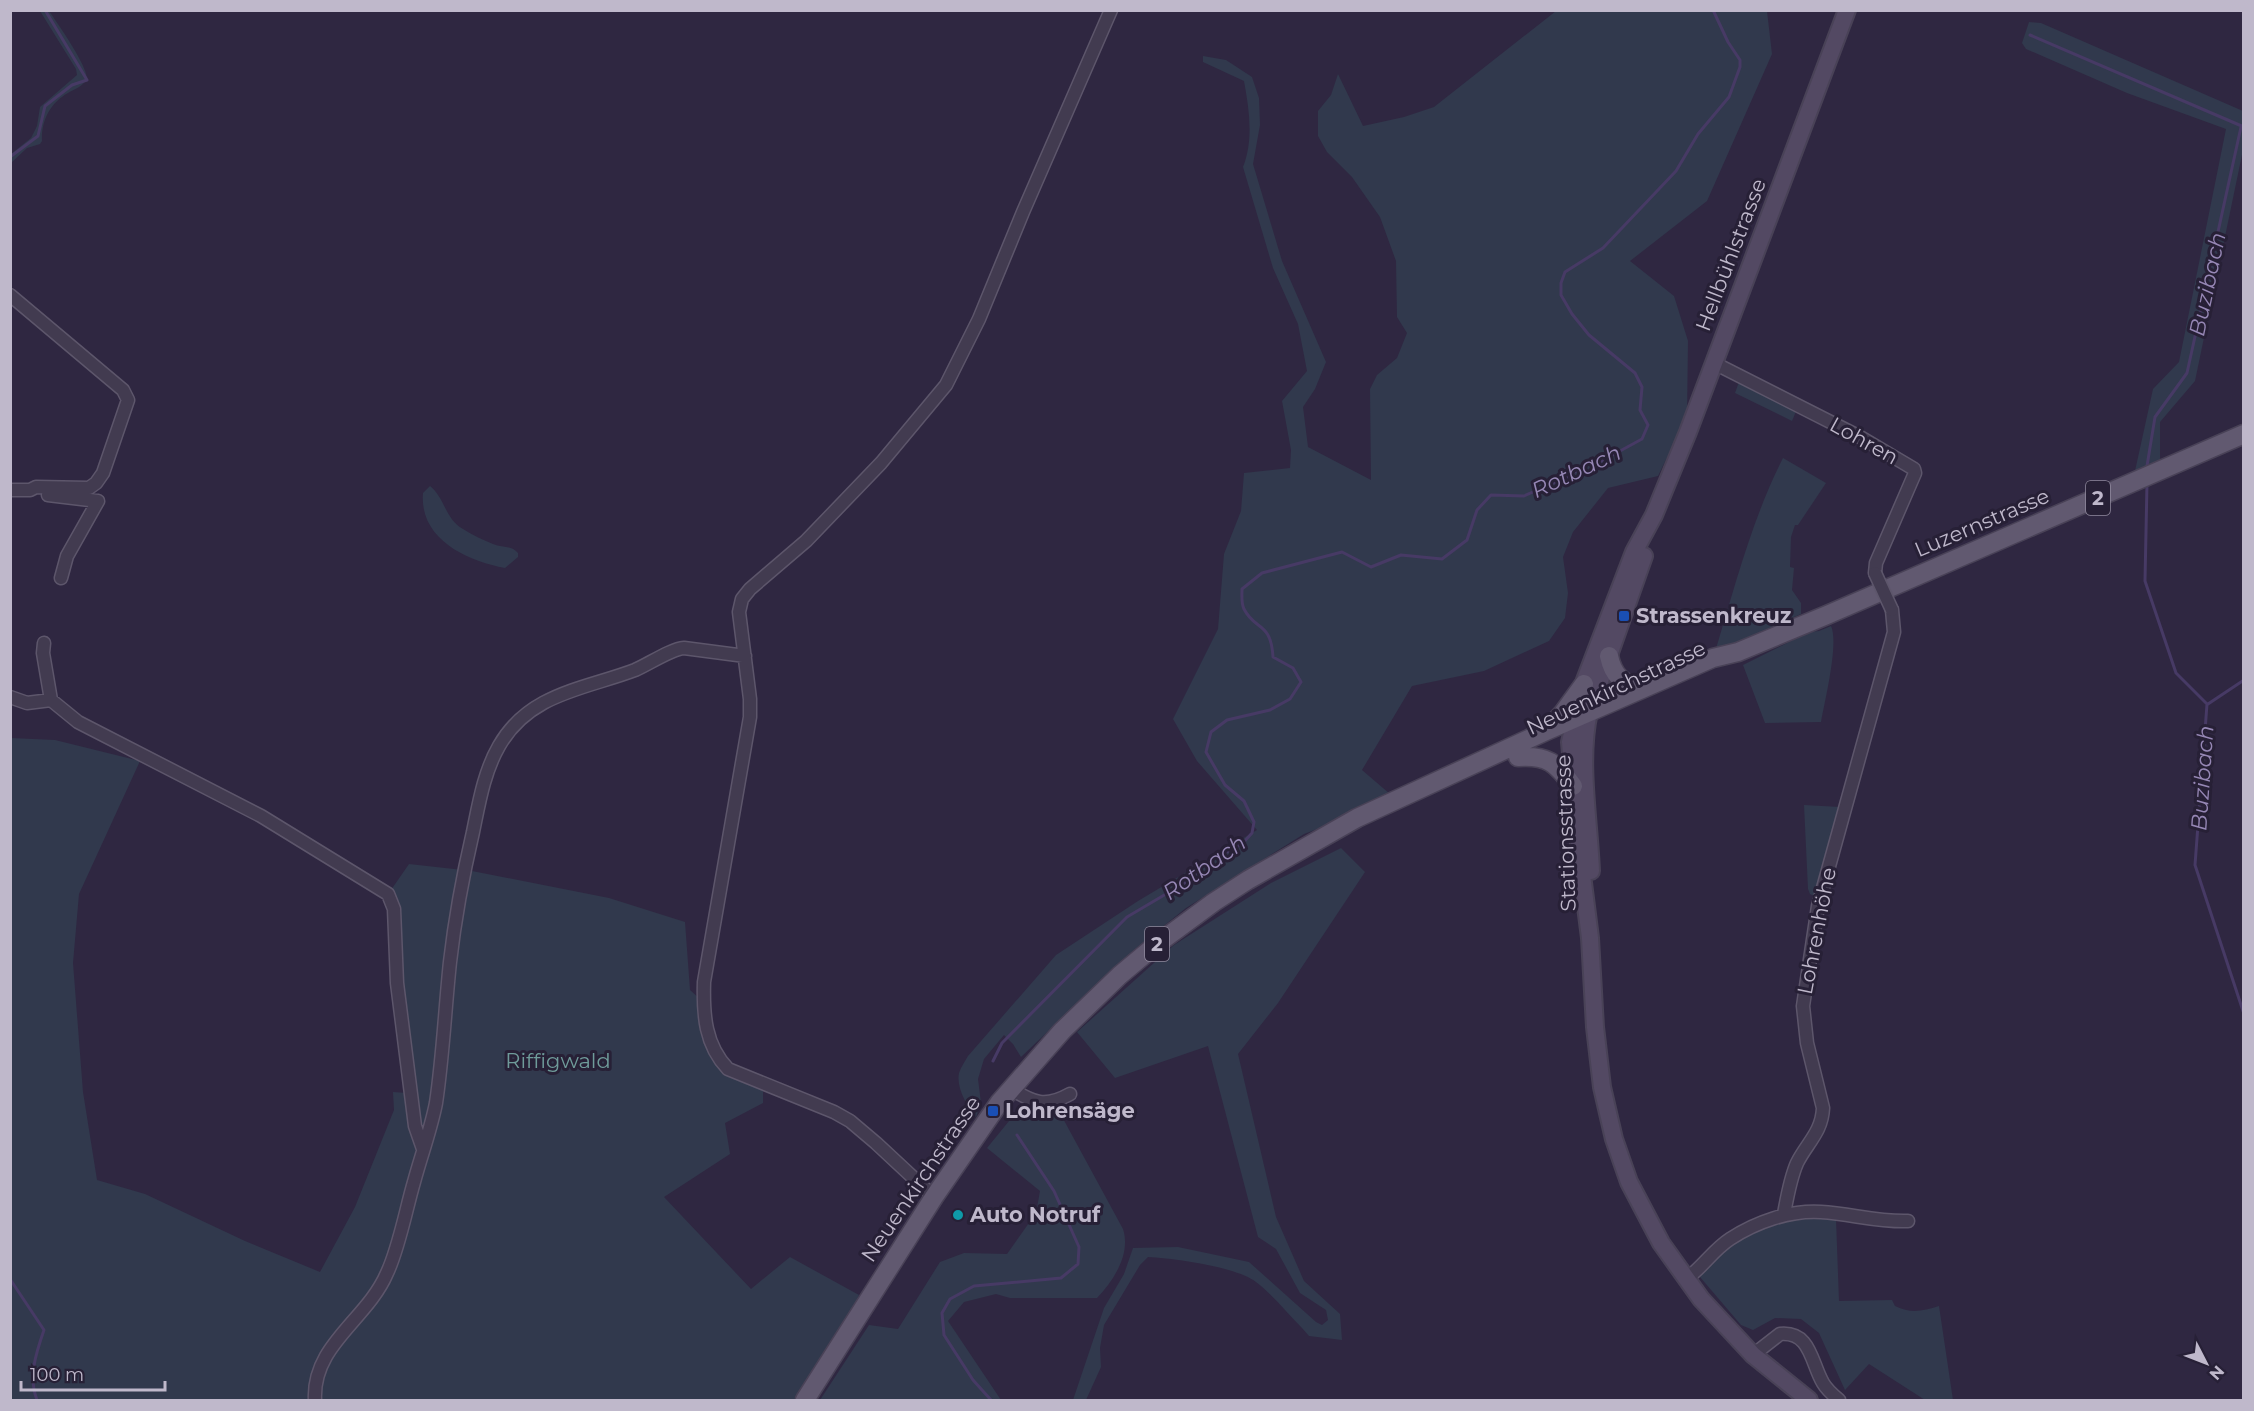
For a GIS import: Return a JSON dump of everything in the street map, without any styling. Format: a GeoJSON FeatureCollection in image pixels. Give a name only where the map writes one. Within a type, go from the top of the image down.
{"type":"FeatureCollection","features":[{"type":"Feature","properties":{"kind":"main road","name":"Hellbühlstrasse"},"geometry":{"type":"LineString","coordinates":[[1580,723],[1584,684],[1634,552],[1654,515],[1714,363],[1847,10]]}},
{"type":"Feature","properties":{"kind":"main road","name":"Luzernstrasse"},"geometry":{"type":"LineString","coordinates":[[1738,652],[2244,434]]}},
{"type":"Feature","properties":{"kind":"main road","name":"Hellbühlstrasse"},"geometry":{"type":"LineString","coordinates":[[1580,723],[1609,656],[1646,551],[1654,515]]}},
{"type":"Feature","properties":{"kind":"main road","name":"Neuenkirchstrasse"},"geometry":{"type":"LineString","coordinates":[[1330,834],[1356,827],[1518,757],[1642,689],[1713,658],[1738,652]]}},
{"type":"Feature","properties":{"kind":"main road","name":"Neuenkirchstrasse"},"geometry":{"type":"LineString","coordinates":[[805,1401],[972,1139],[1011,1089],[1083,1010],[1164,939],[1248,880],[1357,818],[1546,731],[1580,723],[1695,678],[1718,667],[1738,652]]}},
{"type":"Feature","properties":{"kind":"main road"},"geometry":{"type":"LineString","coordinates":[[1609,656],[1611,667],[1620,680],[1642,689]]}},
{"type":"Feature","properties":{"kind":"main road"},"geometry":{"type":"LineString","coordinates":[[1546,731],[1563,713],[1584,684]]}},
{"type":"Feature","properties":{"kind":"main road","name":"Stationsstrasse"},"geometry":{"type":"LineString","coordinates":[[1580,723],[1570,755],[1585,913],[1590,938],[1599,1067],[1614,1139],[1640,1206],[1660,1243],[1686,1280],[1715,1316],[1753,1355],[1809,1401]]}},
{"type":"Feature","properties":{"kind":"main road","name":"Stationsstrasse"},"geometry":{"type":"LineString","coordinates":[[1580,723],[1585,761],[1593,907],[1590,938]]}},
{"type":"Feature","properties":{"kind":"main road"},"geometry":{"type":"LineString","coordinates":[[1518,757],[1538,757],[1549,761],[1561,770],[1573,786]]}},
{"type":"Feature","properties":{"kind":"street"},"geometry":{"type":"LineString","coordinates":[[933,1197],[850,1121],[834,1112],[728,1069],[716,1056],[711,1044],[705,1021],[704,982],[750,717],[750,699],[739,612],[742,599],[750,589],[806,541],[881,463],[946,385],[979,319],[1111,10]]}},
{"type":"Feature","properties":{"kind":"street"},"geometry":{"type":"LineString","coordinates":[[10,295],[123,390],[128,400],[103,473],[96,483],[89,488],[36,487],[30,490],[10,490]]}},
{"type":"Feature","properties":{"kind":"street","name":"Lohren"},"geometry":{"type":"LineString","coordinates":[[1714,363],[1860,437],[1914,469],[1915,473],[1875,563],[1875,573],[1892,610]]}},
{"type":"Feature","properties":{"kind":"street"},"geometry":{"type":"LineString","coordinates":[[30,490],[33,493],[98,501],[67,556],[61,578]]}},
{"type":"Feature","properties":{"kind":"street","name":"Lohrenhöhe"},"geometry":{"type":"LineString","coordinates":[[1784,1214],[1797,1163],[1813,1141],[1823,1118],[1823,1108],[1806,1043],[1803,1006],[1818,906],[1894,632],[1892,610]]}},
{"type":"Feature","properties":{"kind":"street"},"geometry":{"type":"LineString","coordinates":[[44,643],[43,652],[51,699],[78,722],[261,816],[388,894],[394,909],[397,983],[415,1126],[423,1149]]}},
{"type":"Feature","properties":{"kind":"street"},"geometry":{"type":"LineString","coordinates":[[315,1401],[317,1373],[326,1356],[340,1336],[369,1304],[388,1272],[423,1149],[435,1105],[457,911],[481,796],[487,774],[499,746],[527,715],[548,700],[569,690],[632,671],[676,649],[684,648],[745,656]]}},
{"type":"Feature","properties":{"kind":"street"},"geometry":{"type":"LineString","coordinates":[[10,697],[27,703],[51,699]]}},
{"type":"Feature","properties":{"kind":"street"},"geometry":{"type":"LineString","coordinates":[[1011,1089],[1037,1102],[1056,1102],[1070,1094]]}},
{"type":"Feature","properties":{"kind":"street"},"geometry":{"type":"LineString","coordinates":[[1686,1280],[1729,1240],[1784,1214],[1820,1212],[1885,1222],[1908,1221]]}},
{"type":"Feature","properties":{"kind":"street"},"geometry":{"type":"LineString","coordinates":[[1753,1355],[1780,1334],[1795,1335],[1808,1347],[1823,1383],[1839,1401]]}},
{"type":"Feature","properties":{"kind":"green space"},"geometry":{"type":"Polygon","coordinates":[[[40,11],[49,11],[77,55],[87,79],[52,107],[43,126],[40,144],[27,148],[11,163],[11,154],[31,138],[37,126],[40,107],[77,75],[76,69],[40,11]]]}},
{"type":"Feature","properties":{"kind":"green space"},"geometry":{"type":"Polygon","coordinates":[[[1556,11],[1767,11],[1772,54],[1707,201],[1630,261],[1674,296],[1688,341],[1687,417],[1658,476],[1608,488],[1573,532],[1563,557],[1568,593],[1565,618],[1549,641],[1484,671],[1412,686],[1362,770],[1390,794],[1328,825],[1304,834],[1186,908],[1135,949],[1021,1057],[1004,1035],[984,1059],[978,1079],[981,1103],[976,1117],[961,1091],[959,1073],[968,1056],[1056,955],[1138,901],[1257,830],[1197,761],[1173,719],[1218,629],[1224,554],[1241,511],[1244,473],[1290,468],[1291,450],[1282,401],[1307,371],[1298,324],[1273,268],[1243,167],[1249,135],[1249,113],[1244,81],[1203,62],[1203,56],[1226,60],[1252,77],[1259,98],[1260,125],[1253,164],[1282,261],[1326,362],[1315,389],[1303,407],[1308,447],[1371,480],[1370,389],[1377,375],[1397,358],[1407,333],[1397,317],[1396,261],[1380,217],[1352,177],[1327,152],[1318,136],[1318,111],[1331,95],[1338,74],[1363,126],[1404,117],[1434,107],[1556,11]]]}},
{"type":"Feature","properties":{"kind":"green space"},"geometry":{"type":"Polygon","coordinates":[[[2029,22],[2041,23],[2243,111],[2243,150],[2195,381],[2160,422],[2160,461],[2135,471],[2153,389],[2179,362],[2226,129],[2127,93],[2026,49],[2022,43],[2029,22]]]}},
{"type":"Feature","properties":{"kind":"green space"},"geometry":{"type":"Polygon","coordinates":[[[1740,379],[1797,409],[1792,421],[1735,393],[1740,379]]]}},
{"type":"Feature","properties":{"kind":"green space"},"geometry":{"type":"Polygon","coordinates":[[[1783,458],[1826,483],[1798,525],[1795,525],[1791,537],[1790,567],[1794,568],[1792,590],[1801,603],[1801,614],[1715,652],[1753,529],[1783,458]]]}},
{"type":"Feature","properties":{"kind":"green space"},"geometry":{"type":"Polygon","coordinates":[[[430,486],[457,525],[485,541],[512,549],[518,553],[518,557],[505,568],[476,560],[448,545],[429,523],[424,509],[423,493],[430,486]]]}},
{"type":"Feature","properties":{"kind":"green space"},"geometry":{"type":"Polygon","coordinates":[[[1831,626],[1832,658],[1821,722],[1765,723],[1743,665],[1809,632],[1831,626]]]}},
{"type":"Feature","properties":{"kind":"green space"},"geometry":{"type":"Polygon","coordinates":[[[11,738],[55,740],[140,761],[79,894],[73,963],[83,1092],[97,1180],[145,1194],[245,1241],[320,1272],[355,1207],[394,1110],[393,1092],[407,1093],[416,1136],[416,1150],[386,1269],[337,1337],[312,1400],[11,1400],[11,738]]]}},
{"type":"Feature","properties":{"kind":"green space"},"geometry":{"type":"Polygon","coordinates":[[[1804,805],[1840,807],[1817,895],[1814,896],[1808,889],[1804,805]]]}},
{"type":"Feature","properties":{"kind":"green space"},"geometry":{"type":"Polygon","coordinates":[[[1341,848],[1365,872],[1278,1003],[1238,1054],[1276,1217],[1304,1281],[1340,1314],[1342,1340],[1309,1336],[1268,1293],[1247,1277],[1204,1264],[1148,1257],[1140,1265],[1104,1325],[1100,1348],[1101,1367],[1086,1400],[1073,1400],[1104,1308],[1124,1274],[1133,1248],[1178,1247],[1249,1262],[1316,1322],[1322,1325],[1328,1320],[1326,1310],[1300,1293],[1276,1249],[1258,1237],[1208,1046],[1115,1078],[1077,1032],[1174,945],[1271,883],[1341,848]]]}},
{"type":"Feature","properties":{"kind":"green space","name":"Riffigwald"},"geometry":{"type":"Polygon","coordinates":[[[409,864],[472,871],[609,898],[685,922],[690,990],[701,1000],[715,1060],[763,1086],[763,1103],[725,1123],[730,1154],[664,1197],[751,1289],[790,1257],[859,1295],[852,1311],[794,1400],[317,1400],[317,1393],[331,1353],[384,1286],[427,1140],[418,1128],[405,1031],[397,900],[391,890],[409,864]]]}},
{"type":"Feature","properties":{"kind":"green space"},"geometry":{"type":"Polygon","coordinates":[[[1018,1110],[1060,1113],[1123,1229],[1125,1248],[1115,1275],[1097,1298],[1010,1298],[996,1294],[964,1302],[948,1321],[1001,1400],[820,1400],[869,1325],[898,1329],[940,1262],[964,1253],[1007,1254],[1036,1213],[1040,1191],[987,1148],[1018,1110]]]}},
{"type":"Feature","properties":{"kind":"green space"},"geometry":{"type":"Polygon","coordinates":[[[1786,1218],[1836,1219],[1839,1301],[1892,1300],[1895,1306],[1912,1311],[1939,1306],[1953,1400],[1925,1400],[1869,1364],[1845,1390],[1819,1333],[1801,1319],[1775,1318],[1753,1330],[1741,1325],[1700,1277],[1726,1244],[1786,1218]]]}},
{"type":"Feature","properties":{"kind":"waterway"},"geometry":{"type":"LineString","coordinates":[[10,157],[38,136],[45,106],[72,85],[87,80],[45,10]]}},
{"type":"Feature","properties":{"kind":"waterway","name":"Rotbach"},"geometry":{"type":"LineString","coordinates":[[993,1061],[1002,1043],[1127,917],[1188,881],[1206,863],[1242,844],[1252,833],[1254,822],[1244,801],[1225,785],[1206,752],[1211,732],[1227,720],[1270,710],[1290,699],[1301,682],[1293,668],[1273,657],[1272,646],[1266,632],[1248,616],[1244,609],[1242,589],[1262,573],[1342,552],[1371,567],[1401,555],[1442,559],[1467,540],[1477,510],[1491,495],[1524,496],[1567,477],[1590,462],[1598,463],[1642,439],[1648,425],[1640,410],[1642,387],[1635,373],[1589,335],[1572,314],[1561,295],[1561,283],[1565,272],[1603,248],[1676,171],[1698,134],[1729,97],[1740,67],[1740,60],[1728,42],[1713,10]]}},
{"type":"Feature","properties":{"kind":"waterway"},"geometry":{"type":"LineString","coordinates":[[2030,35],[2244,127]]}},
{"type":"Feature","properties":{"kind":"waterway","name":"Buzibach"},"geometry":{"type":"LineString","coordinates":[[2147,466],[2155,417],[2187,373],[2241,127]]}},
{"type":"Feature","properties":{"kind":"waterway","name":"Buzibach"},"geometry":{"type":"LineString","coordinates":[[2147,483],[2145,581],[2176,673],[2207,704],[2195,865],[2244,1014]]}},
{"type":"Feature","properties":{"kind":"waterway"},"geometry":{"type":"LineString","coordinates":[[2208,704],[2244,680]]}},
{"type":"Feature","properties":{"kind":"waterway","name":"Rotbach"},"geometry":{"type":"LineString","coordinates":[[991,1400],[973,1380],[944,1335],[942,1313],[950,1299],[974,1286],[1061,1278],[1078,1264],[1079,1247],[1054,1191],[1017,1135]]}},
{"type":"Feature","properties":{"kind":"waterway"},"geometry":{"type":"LineString","coordinates":[[10,1279],[44,1330],[33,1374],[37,1400]]}},
{"type":"Feature","properties":{"kind":"place","name":"Strassenkreuz"},"geometry":{"type":"Point","coordinates":[1624,616]}},
{"type":"Feature","properties":{"kind":"place","name":"Lohrensäge"},"geometry":{"type":"Point","coordinates":[993,1111]}},
{"type":"Feature","properties":{"kind":"place","name":"Auto Notruf"},"geometry":{"type":"Point","coordinates":[958,1215]}}]}
